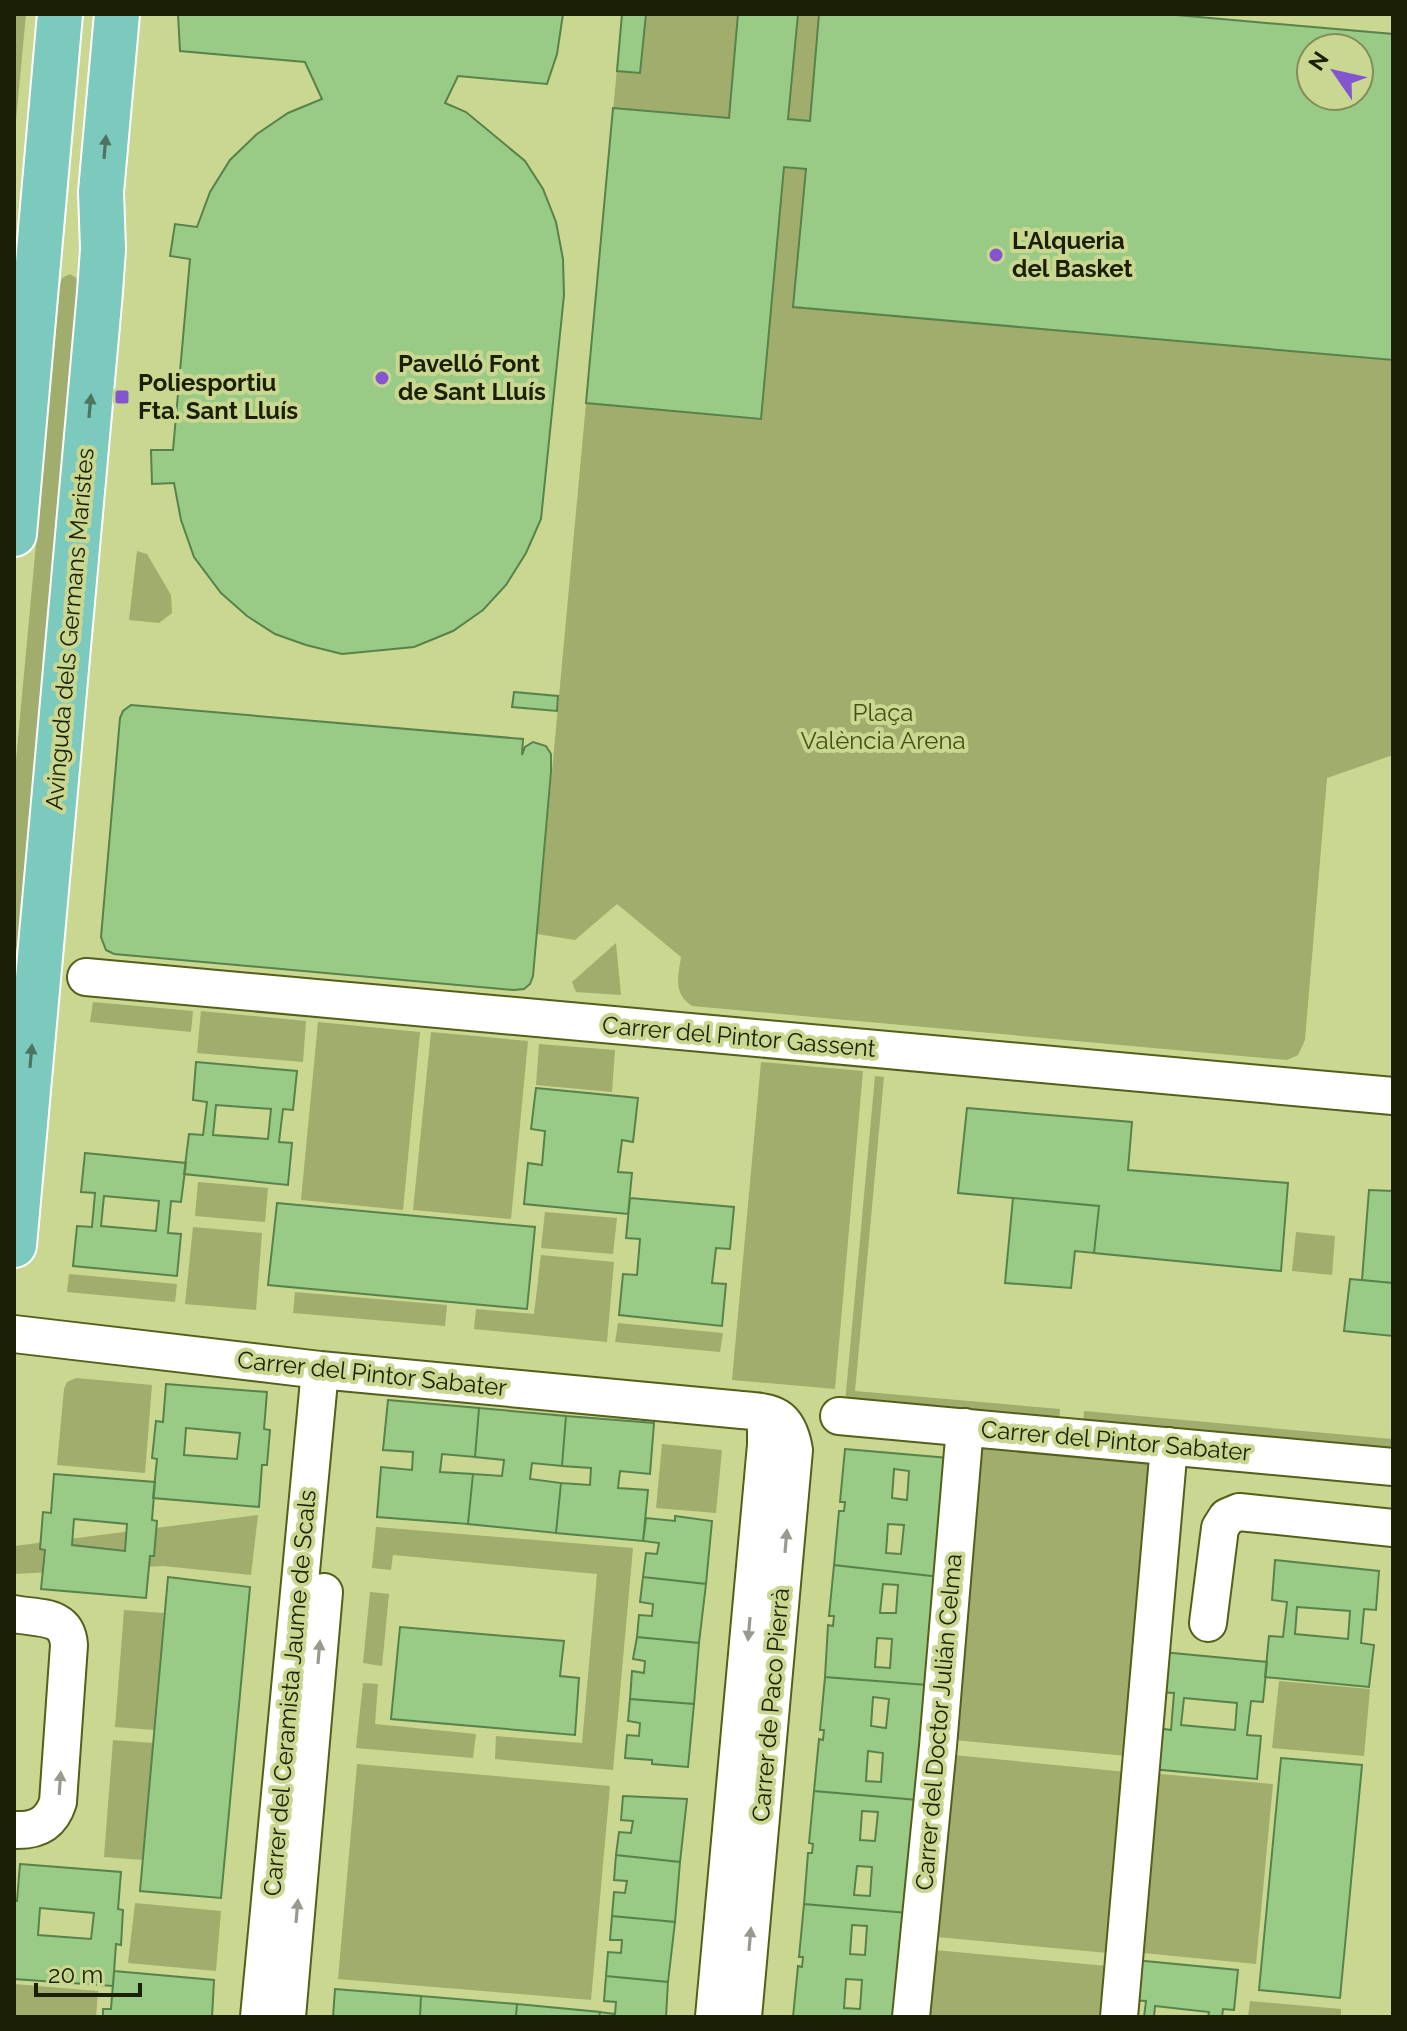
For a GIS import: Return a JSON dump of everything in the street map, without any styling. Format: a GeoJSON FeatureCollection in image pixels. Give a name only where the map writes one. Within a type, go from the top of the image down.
{"type":"FeatureCollection","features":[{"type":"Feature","properties":{"kind":"main road"},"geometry":{"type":"LineString","coordinates":[[14,534],[60,14]]}},
{"type":"Feature","properties":{"kind":"main road","name":"Avinguda dels Germans Maristes"},"geometry":{"type":"LineString","coordinates":[[14,1245],[100,292],[103,249],[101,192],[117,14]]}},
{"type":"Feature","properties":{"kind":"main road"},"geometry":{"type":"LineString","coordinates":[[37,277],[44,260],[53,250],[69,246],[85,253],[95,266],[100,292]]}},
{"type":"Feature","properties":{"kind":"street","name":"Carrer del Pintor Gassent"},"geometry":{"type":"LineString","coordinates":[[86,977],[1393,1096]]}},
{"type":"Feature","properties":{"kind":"street","name":"Carrer del Pintor Sabater"},"geometry":{"type":"LineString","coordinates":[[14,1334],[331,1371],[746,1410]]}},
{"type":"Feature","properties":{"kind":"street","name":"Carrer del Ceramista Jaume de Scals"},"geometry":{"type":"LineString","coordinates":[[259,2017],[331,1371]]}},
{"type":"Feature","properties":{"kind":"street","name":"Carrer del Ceramista Jaume de Scals"},"geometry":{"type":"LineString","coordinates":[[287,2017],[331,1371]]}},
{"type":"Feature","properties":{"kind":"street","name":"Carrer de Paco Pierrà"},"geometry":{"type":"LineString","coordinates":[[714,2017],[766,1445],[766,1427],[746,1410]]}},
{"type":"Feature","properties":{"kind":"street","name":"Carrer de Paco Pierrà"},"geometry":{"type":"LineString","coordinates":[[743,2017],[794,1450],[791,1431],[779,1417],[746,1410]]}},
{"type":"Feature","properties":{"kind":"street","name":"Carrer del Pintor Sabater"},"geometry":{"type":"LineString","coordinates":[[839,1416],[1393,1467]]}},
{"type":"Feature","properties":{"kind":"street","name":"Carrer del Doctor Julián Celma"},"geometry":{"type":"LineString","coordinates":[[911,2017],[965,1427]]}},
{"type":"Feature","properties":{"kind":"street"},"geometry":{"type":"LineString","coordinates":[[1119,2017],[1169,1446]]}},
{"type":"Feature","properties":{"kind":"street"},"geometry":{"type":"LineString","coordinates":[[1208,1623],[1220,1528],[1227,1517],[1239,1512],[1393,1528]]}},
{"type":"Feature","properties":{"kind":"street"},"geometry":{"type":"LineString","coordinates":[[14,1614],[54,1621],[64,1626],[69,1645],[58,1802],[55,1811],[39,1828],[14,1830]]}},
{"type":"Feature","properties":{"kind":"green space"},"geometry":{"type":"Polygon","coordinates":[[[16,14],[26,14],[14,142],[16,14]]]}},
{"type":"Feature","properties":{"kind":"green space","name":"Plaça València Arena"},"geometry":{"type":"Polygon","coordinates":[[[622,14],[1165,14],[1370,32],[1295,32],[1295,112],[1375,112],[1375,32],[1393,34],[1393,755],[1327,778],[1305,1040],[1298,1055],[1287,1060],[692,1006],[679,990],[681,957],[617,904],[575,940],[537,934],[622,14]]]}},
{"type":"Feature","properties":{"kind":"green space"},"geometry":{"type":"Polygon","coordinates":[[[70,274],[76,278],[79,287],[18,948],[14,947],[14,782],[60,285],[62,278],[70,274]]]}},
{"type":"Feature","properties":{"kind":"green space"},"geometry":{"type":"Polygon","coordinates":[[[137,551],[147,554],[171,595],[172,613],[159,623],[129,620],[137,551]]]}},
{"type":"Feature","properties":{"kind":"green space"},"geometry":{"type":"Polygon","coordinates":[[[616,943],[621,995],[576,992],[572,982],[616,943]]]}},
{"type":"Feature","properties":{"kind":"green space"},"geometry":{"type":"Polygon","coordinates":[[[93,1002],[193,1011],[191,1032],[90,1022],[93,1002]]]}},
{"type":"Feature","properties":{"kind":"green space"},"geometry":{"type":"Polygon","coordinates":[[[201,1011],[306,1021],[303,1062],[197,1053],[201,1011]]]}},
{"type":"Feature","properties":{"kind":"green space"},"geometry":{"type":"Polygon","coordinates":[[[318,1022],[420,1032],[403,1210],[301,1200],[318,1022]]]}},
{"type":"Feature","properties":{"kind":"green space"},"geometry":{"type":"Polygon","coordinates":[[[431,1032],[528,1041],[511,1219],[413,1210],[431,1032]]]}},
{"type":"Feature","properties":{"kind":"green space"},"geometry":{"type":"Polygon","coordinates":[[[539,1044],[615,1050],[612,1092],[536,1085],[539,1044]]]}},
{"type":"Feature","properties":{"kind":"green space"},"geometry":{"type":"Polygon","coordinates":[[[761,1062],[863,1071],[835,1389],[732,1380],[761,1062]]]}},
{"type":"Feature","properties":{"kind":"green space"},"geometry":{"type":"Polygon","coordinates":[[[875,1076],[884,1077],[855,1391],[1060,1409],[1059,1422],[845,1403],[875,1076]]]}},
{"type":"Feature","properties":{"kind":"green space"},"geometry":{"type":"Polygon","coordinates":[[[198,1182],[268,1188],[265,1222],[195,1216],[198,1182]]]}},
{"type":"Feature","properties":{"kind":"green space"},"geometry":{"type":"Polygon","coordinates":[[[545,1212],[617,1218],[613,1254],[541,1248],[545,1212]]]}},
{"type":"Feature","properties":{"kind":"green space"},"geometry":{"type":"Polygon","coordinates":[[[193,1227],[262,1233],[256,1310],[185,1304],[193,1227]]]}},
{"type":"Feature","properties":{"kind":"green space"},"geometry":{"type":"Polygon","coordinates":[[[1296,1232],[1335,1236],[1332,1275],[1292,1271],[1296,1232]]]}},
{"type":"Feature","properties":{"kind":"green space"},"geometry":{"type":"Polygon","coordinates":[[[541,1255],[614,1262],[607,1342],[474,1329],[476,1309],[534,1314],[541,1255]]]}},
{"type":"Feature","properties":{"kind":"green space"},"geometry":{"type":"Polygon","coordinates":[[[69,1274],[177,1284],[175,1302],[67,1292],[69,1274]]]}},
{"type":"Feature","properties":{"kind":"green space"},"geometry":{"type":"Polygon","coordinates":[[[295,1292],[447,1305],[445,1326],[293,1313],[295,1292]]]}},
{"type":"Feature","properties":{"kind":"green space"},"geometry":{"type":"Polygon","coordinates":[[[618,1323],[723,1333],[720,1352],[615,1342],[618,1323]]]}},
{"type":"Feature","properties":{"kind":"green space"},"geometry":{"type":"Polygon","coordinates":[[[76,1378],[152,1385],[145,1473],[57,1465],[64,1389],[67,1382],[76,1378]]]}},
{"type":"Feature","properties":{"kind":"green space"},"geometry":{"type":"Polygon","coordinates":[[[1084,1411],[1392,1439],[1391,1453],[1083,1426],[1084,1411]]]}},
{"type":"Feature","properties":{"kind":"green space"},"geometry":{"type":"Polygon","coordinates":[[[662,1444],[722,1450],[716,1513],[656,1508],[662,1444]]]}},
{"type":"Feature","properties":{"kind":"green space"},"geometry":{"type":"Polygon","coordinates":[[[969,1446],[1163,1464],[1138,1757],[943,1739],[969,1446]]]}},
{"type":"Feature","properties":{"kind":"green space"},"geometry":{"type":"Polygon","coordinates":[[[258,1515],[251,1575],[163,1566],[14,1574],[14,1546],[258,1515]]]}},
{"type":"Feature","properties":{"kind":"green space"},"geometry":{"type":"Polygon","coordinates":[[[376,1527],[633,1548],[613,1770],[495,1759],[496,1736],[582,1743],[597,1574],[393,1555],[391,1570],[372,1568],[376,1527]]]}},
{"type":"Feature","properties":{"kind":"green space"},"geometry":{"type":"Polygon","coordinates":[[[370,1592],[389,1594],[382,1666],[363,1663],[370,1592]]]}},
{"type":"Feature","properties":{"kind":"green space"},"geometry":{"type":"Polygon","coordinates":[[[124,1610],[164,1613],[155,1730],[115,1727],[124,1610]]]}},
{"type":"Feature","properties":{"kind":"green space"},"geometry":{"type":"Polygon","coordinates":[[[1279,1681],[1370,1689],[1364,1756],[1272,1748],[1279,1681]]]}},
{"type":"Feature","properties":{"kind":"green space"},"geometry":{"type":"Polygon","coordinates":[[[363,1683],[378,1684],[375,1724],[476,1734],[473,1758],[356,1748],[363,1683]]]}},
{"type":"Feature","properties":{"kind":"green space"},"geometry":{"type":"Polygon","coordinates":[[[113,1740],[153,1743],[143,1860],[104,1857],[113,1740]]]}},
{"type":"Feature","properties":{"kind":"green space"},"geometry":{"type":"Polygon","coordinates":[[[943,1754],[1137,1773],[1119,1954],[926,1936],[943,1754]]]}},
{"type":"Feature","properties":{"kind":"green space"},"geometry":{"type":"Polygon","coordinates":[[[357,1764],[610,1786],[591,2000],[338,1979],[357,1764]]]}},
{"type":"Feature","properties":{"kind":"green space"},"geometry":{"type":"Polygon","coordinates":[[[1149,1773],[1273,1784],[1256,1964],[1133,1952],[1149,1773]]]}},
{"type":"Feature","properties":{"kind":"green space"},"geometry":{"type":"Polygon","coordinates":[[[135,1903],[221,1911],[216,1971],[128,1963],[135,1903]]]}},
{"type":"Feature","properties":{"kind":"green space"},"geometry":{"type":"Polygon","coordinates":[[[924,1949],[1118,1967],[1114,2017],[918,2017],[924,1949]]]}},
{"type":"Feature","properties":{"kind":"green space"},"geometry":{"type":"Polygon","coordinates":[[[14,1984],[98,1991],[96,2017],[14,2017],[14,1984]]]}},
{"type":"Feature","properties":{"kind":"green space"},"geometry":{"type":"Polygon","coordinates":[[[1250,2001],[1341,2009],[1341,2017],[1248,2017],[1250,2001]]]}},
{"type":"Feature","properties":{"kind":"building"},"geometry":{"type":"Polygon","coordinates":[[[178,14],[563,14],[557,54],[547,84],[458,76],[445,103],[466,112],[525,161],[543,189],[556,222],[563,259],[564,295],[541,519],[526,553],[506,585],[483,610],[453,631],[414,647],[342,654],[275,634],[247,616],[221,593],[194,557],[181,520],[174,483],[152,484],[151,450],[173,450],[190,259],[170,256],[175,224],[197,227],[210,192],[230,160],[257,134],[288,113],[322,99],[305,62],[180,51],[178,14]]]}},
{"type":"Feature","properties":{"kind":"building"},"geometry":{"type":"Polygon","coordinates":[[[622,14],[646,14],[640,73],[617,71],[622,14]]]}},
{"type":"Feature","properties":{"kind":"building","name":"L'Alqueria del Basket"},"geometry":{"type":"Polygon","coordinates":[[[738,14],[798,14],[788,119],[810,121],[819,14],[1165,14],[1370,32],[1295,32],[1295,112],[1375,112],[1375,32],[1393,34],[1393,360],[793,307],[806,169],[784,167],[761,419],[586,403],[613,108],[729,118],[738,14]]]}},
{"type":"Feature","properties":{"kind":"building"},"geometry":{"type":"Polygon","coordinates":[[[514,692],[558,696],[557,711],[512,707],[514,692]]]}},
{"type":"Feature","properties":{"kind":"building"},"geometry":{"type":"Polygon","coordinates":[[[131,705],[523,739],[522,755],[525,747],[533,742],[546,746],[551,754],[551,772],[530,984],[524,989],[514,990],[114,954],[106,950],[101,937],[120,718],[131,705]]]}},
{"type":"Feature","properties":{"kind":"building"},"geometry":{"type":"Polygon","coordinates":[[[196,1062],[297,1071],[293,1110],[283,1109],[279,1142],[292,1143],[288,1185],[184,1174],[189,1134],[203,1135],[207,1102],[193,1100],[196,1062]]]}},
{"type":"Feature","properties":{"kind":"building"},"geometry":{"type":"Polygon","coordinates":[[[536,1088],[638,1098],[633,1142],[622,1140],[618,1172],[632,1173],[628,1214],[524,1204],[528,1163],[542,1165],[545,1131],[531,1129],[536,1088]]]}},
{"type":"Feature","properties":{"kind":"building"},"geometry":{"type":"Polygon","coordinates":[[[216,1105],[271,1109],[268,1139],[213,1135],[216,1105]]]}},
{"type":"Feature","properties":{"kind":"building"},"geometry":{"type":"Polygon","coordinates":[[[967,1108],[1132,1122],[1128,1170],[1288,1183],[1281,1271],[1094,1253],[1099,1206],[958,1193],[967,1108]]]}},
{"type":"Feature","properties":{"kind":"building"},"geometry":{"type":"Polygon","coordinates":[[[85,1153],[186,1163],[181,1202],[171,1201],[168,1233],[181,1234],[177,1276],[73,1266],[77,1226],[92,1227],[95,1193],[81,1192],[85,1153]]]}},
{"type":"Feature","properties":{"kind":"building"},"geometry":{"type":"Polygon","coordinates":[[[1369,1190],[1393,1191],[1393,1283],[1362,1280],[1369,1190]]]}},
{"type":"Feature","properties":{"kind":"building"},"geometry":{"type":"Polygon","coordinates":[[[104,1196],[159,1201],[156,1231],[101,1226],[104,1196]]]}},
{"type":"Feature","properties":{"kind":"building"},"geometry":{"type":"Polygon","coordinates":[[[630,1198],[734,1207],[730,1249],[716,1248],[712,1283],[726,1284],[722,1326],[619,1315],[623,1274],[637,1275],[640,1239],[626,1238],[630,1198]]]}},
{"type":"Feature","properties":{"kind":"building"},"geometry":{"type":"Polygon","coordinates":[[[1013,1198],[1099,1206],[1094,1253],[1075,1251],[1071,1288],[1005,1283],[1013,1198]]]}},
{"type":"Feature","properties":{"kind":"building"},"geometry":{"type":"Polygon","coordinates":[[[277,1203],[535,1227],[527,1309],[268,1285],[277,1203]]]}},
{"type":"Feature","properties":{"kind":"building"},"geometry":{"type":"Polygon","coordinates":[[[1350,1279],[1393,1283],[1393,1336],[1344,1331],[1350,1279]]]}},
{"type":"Feature","properties":{"kind":"building"},"geometry":{"type":"Polygon","coordinates":[[[166,1384],[267,1392],[264,1429],[270,1430],[267,1465],[262,1465],[259,1507],[153,1498],[157,1459],[152,1458],[156,1421],[163,1422],[166,1384]]]}},
{"type":"Feature","properties":{"kind":"building"},"geometry":{"type":"Polygon","coordinates":[[[388,1400],[479,1408],[475,1457],[442,1454],[440,1472],[473,1474],[468,1524],[377,1517],[381,1467],[412,1470],[413,1452],[383,1450],[388,1400]]]}},
{"type":"Feature","properties":{"kind":"building"},"geometry":{"type":"Polygon","coordinates":[[[479,1408],[566,1416],[562,1466],[532,1463],[530,1479],[561,1483],[556,1533],[468,1524],[473,1474],[502,1476],[504,1460],[475,1457],[479,1408]]]}},
{"type":"Feature","properties":{"kind":"building"},"geometry":{"type":"Polygon","coordinates":[[[566,1416],[654,1423],[650,1474],[620,1471],[618,1488],[648,1490],[643,1541],[556,1533],[561,1483],[590,1485],[591,1468],[562,1466],[566,1416]]]}},
{"type":"Feature","properties":{"kind":"building"},"geometry":{"type":"Polygon","coordinates":[[[186,1428],[240,1433],[237,1459],[184,1455],[186,1428]]]}},
{"type":"Feature","properties":{"kind":"building"},"geometry":{"type":"Polygon","coordinates":[[[845,1449],[960,1459],[949,1578],[834,1565],[839,1511],[844,1511],[845,1502],[840,1502],[845,1449]],[[894,1469],[892,1498],[907,1500],[909,1471],[894,1469]],[[888,1524],[886,1553],[901,1554],[904,1525],[888,1524]]]}},
{"type":"Feature","properties":{"kind":"building"},"geometry":{"type":"Polygon","coordinates":[[[54,1474],[155,1482],[152,1520],[157,1521],[146,1598],[41,1589],[45,1550],[40,1549],[43,1512],[51,1513],[54,1474]]]}},
{"type":"Feature","properties":{"kind":"building"},"geometry":{"type":"Polygon","coordinates":[[[675,1516],[712,1521],[706,1584],[643,1577],[646,1553],[657,1554],[659,1543],[643,1541],[646,1518],[675,1521],[675,1516]]]}},
{"type":"Feature","properties":{"kind":"building"},"geometry":{"type":"Polygon","coordinates":[[[74,1519],[127,1524],[125,1551],[72,1545],[74,1519]]]}},
{"type":"Feature","properties":{"kind":"building"},"geometry":{"type":"Polygon","coordinates":[[[1275,1560],[1379,1571],[1376,1610],[1364,1609],[1361,1643],[1374,1645],[1369,1687],[1265,1677],[1269,1636],[1283,1637],[1287,1602],[1272,1600],[1275,1560]]]}},
{"type":"Feature","properties":{"kind":"building"},"geometry":{"type":"Polygon","coordinates":[[[834,1565],[949,1578],[940,1686],[825,1677],[828,1625],[833,1626],[834,1616],[829,1616],[834,1565]],[[883,1584],[880,1613],[896,1613],[898,1585],[883,1584]],[[877,1638],[875,1667],[890,1668],[892,1639],[877,1638]]]}},
{"type":"Feature","properties":{"kind":"building"},"geometry":{"type":"Polygon","coordinates":[[[168,1577],[250,1587],[221,1898],[140,1891],[168,1577]]]}},
{"type":"Feature","properties":{"kind":"building"},"geometry":{"type":"Polygon","coordinates":[[[643,1577],[706,1584],[699,1643],[637,1637],[639,1615],[652,1616],[653,1604],[640,1602],[643,1577]]]}},
{"type":"Feature","properties":{"kind":"building"},"geometry":{"type":"Polygon","coordinates":[[[1297,1607],[1350,1611],[1348,1639],[1295,1634],[1297,1607]]]}},
{"type":"Feature","properties":{"kind":"building"},"geometry":{"type":"Polygon","coordinates":[[[400,1627],[564,1641],[560,1676],[579,1678],[575,1735],[391,1719],[400,1627]]]}},
{"type":"Feature","properties":{"kind":"building"},"geometry":{"type":"Polygon","coordinates":[[[637,1637],[699,1643],[694,1704],[630,1699],[632,1671],[644,1673],[645,1661],[633,1659],[637,1637]]]}},
{"type":"Feature","properties":{"kind":"building"},"geometry":{"type":"Polygon","coordinates":[[[1162,1652],[1267,1662],[1263,1702],[1251,1701],[1247,1735],[1261,1736],[1257,1779],[1152,1769],[1157,1728],[1171,1730],[1174,1693],[1158,1692],[1162,1652]]]}},
{"type":"Feature","properties":{"kind":"building"},"geometry":{"type":"Polygon","coordinates":[[[825,1677],[940,1686],[929,1801],[814,1791],[819,1739],[823,1740],[824,1730],[820,1730],[825,1677]],[[873,1697],[871,1726],[886,1728],[889,1699],[873,1697]],[[868,1751],[866,1781],[881,1782],[883,1753],[868,1751]]]}},
{"type":"Feature","properties":{"kind":"building"},"geometry":{"type":"Polygon","coordinates":[[[1184,1698],[1237,1703],[1235,1730],[1181,1725],[1184,1698]]]}},
{"type":"Feature","properties":{"kind":"building"},"geometry":{"type":"Polygon","coordinates":[[[630,1699],[694,1704],[688,1767],[625,1758],[627,1735],[639,1736],[640,1723],[628,1721],[630,1699]]]}},
{"type":"Feature","properties":{"kind":"building"},"geometry":{"type":"Polygon","coordinates":[[[1281,1758],[1362,1765],[1340,1998],[1259,1990],[1281,1758]]]}},
{"type":"Feature","properties":{"kind":"building"},"geometry":{"type":"Polygon","coordinates":[[[814,1791],[929,1801],[919,1914],[804,1904],[808,1853],[812,1853],[813,1844],[809,1843],[814,1791]],[[862,1811],[860,1840],[875,1841],[878,1812],[862,1811]],[[857,1866],[854,1895],[870,1896],[872,1867],[857,1866]]]}},
{"type":"Feature","properties":{"kind":"building"},"geometry":{"type":"Polygon","coordinates":[[[623,1796],[687,1799],[680,1862],[616,1855],[619,1832],[631,1833],[633,1821],[621,1820],[623,1796]]]}},
{"type":"Feature","properties":{"kind":"building"},"geometry":{"type":"Polygon","coordinates":[[[616,1855],[680,1862],[675,1922],[612,1916],[614,1892],[625,1893],[627,1881],[614,1880],[616,1855]]]}},
{"type":"Feature","properties":{"kind":"building"},"geometry":{"type":"Polygon","coordinates":[[[20,1864],[121,1872],[118,1909],[123,1910],[121,1945],[116,1944],[113,1986],[14,1979],[14,1901],[17,1901],[20,1864]]]}},
{"type":"Feature","properties":{"kind":"building"},"geometry":{"type":"Polygon","coordinates":[[[804,1904],[919,1914],[909,2017],[793,2017],[798,1966],[802,1967],[803,1957],[799,1957],[804,1904]],[[852,1925],[850,1954],[865,1955],[867,1926],[852,1925]],[[846,1979],[844,2008],[860,2009],[862,1980],[846,1979]]]}},
{"type":"Feature","properties":{"kind":"building"},"geometry":{"type":"Polygon","coordinates":[[[40,1908],[94,1913],[91,1939],[38,1935],[40,1908]]]}},
{"type":"Feature","properties":{"kind":"building"},"geometry":{"type":"Polygon","coordinates":[[[612,1916],[675,1922],[668,1982],[606,1976],[608,1952],[621,1953],[622,1940],[610,1940],[612,1916]]]}},
{"type":"Feature","properties":{"kind":"building"},"geometry":{"type":"Polygon","coordinates":[[[1134,1960],[1238,1970],[1234,2010],[1223,2009],[1222,2017],[1144,2017],[1146,2001],[1130,2000],[1134,1960]]]}},
{"type":"Feature","properties":{"kind":"building"},"geometry":{"type":"Polygon","coordinates":[[[114,1971],[214,1980],[212,2017],[103,2017],[103,2009],[111,2009],[114,1971]]]}},
{"type":"Feature","properties":{"kind":"building"},"geometry":{"type":"Polygon","coordinates":[[[606,1976],[668,1982],[666,2017],[599,2017],[600,2012],[615,2014],[616,2002],[604,2001],[606,1976]]]}},
{"type":"Feature","properties":{"kind":"building"},"geometry":{"type":"Polygon","coordinates":[[[335,1989],[421,1996],[420,2017],[333,2017],[335,1989]]]}},
{"type":"Feature","properties":{"kind":"building"},"geometry":{"type":"Polygon","coordinates":[[[421,1996],[517,2004],[516,2017],[420,2017],[421,1996]]]}},
{"type":"Feature","properties":{"kind":"building"},"geometry":{"type":"Polygon","coordinates":[[[517,2004],[600,2012],[599,2017],[516,2017],[517,2004]]]}},
{"type":"Feature","properties":{"kind":"building"},"geometry":{"type":"Polygon","coordinates":[[[1155,2006],[1209,2012],[1208,2017],[1154,2017],[1155,2006]]]}},
{"type":"Feature","properties":{"kind":"place","name":"L'Alqueria del Basket"},"geometry":{"type":"Point","coordinates":[996,255]}},
{"type":"Feature","properties":{"kind":"place","name":"Pavelló Font de Sant Lluís"},"geometry":{"type":"Point","coordinates":[382,378]}},
{"type":"Feature","properties":{"kind":"place","name":"Poliesportiu Fta. Sant Lluís"},"geometry":{"type":"Point","coordinates":[122,397]}}]}
